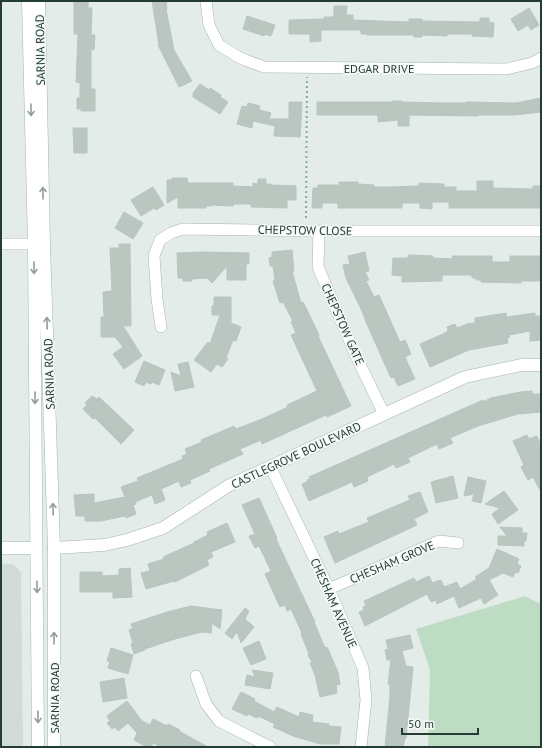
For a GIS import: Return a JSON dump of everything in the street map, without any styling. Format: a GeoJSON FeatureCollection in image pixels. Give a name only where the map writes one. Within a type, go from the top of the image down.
{"type":"FeatureCollection","features":[{"type":"Feature","properties":{"kind":"main road","name":"SARNIA ROAD"},"geometry":{"type":"LineString","coordinates":[[28,1],[54,548],[54,747]]}},
{"type":"Feature","properties":{"kind":"main road","name":"SARNIA ROAD"},"geometry":{"type":"LineString","coordinates":[[38,747],[36,548],[39,244],[39,1]]}},
{"type":"Feature","properties":{"kind":"main road","name":"CASTLEGROVE BOULEVARD"},"geometry":{"type":"LineString","coordinates":[[54,548],[104,545],[127,540],[163,528],[228,486],[465,377],[521,365],[541,365]]}},
{"type":"Feature","properties":{"kind":"main road"},"geometry":{"type":"LineString","coordinates":[[1,548],[36,548]]}},
{"type":"Feature","properties":{"kind":"street","name":"EDGAR DRIVE"},"geometry":{"type":"LineString","coordinates":[[206,1],[209,25],[219,45],[240,58],[264,67],[506,69],[532,63],[541,58]]}},
{"type":"Feature","properties":{"kind":"street","name":"CHEPSTOW CLOSE"},"geometry":{"type":"LineString","coordinates":[[161,327],[157,299],[154,256],[160,240],[171,233],[183,229],[319,231],[541,231]]}},
{"type":"Feature","properties":{"kind":"street","name":"CHEPSTOW GATE"},"geometry":{"type":"LineString","coordinates":[[319,231],[318,267],[356,356],[384,414]]}},
{"type":"Feature","properties":{"kind":"street"},"geometry":{"type":"LineString","coordinates":[[1,244],[39,244]]}},
{"type":"Feature","properties":{"kind":"street","name":"CHESHAM AVENUE"},"geometry":{"type":"LineString","coordinates":[[270,466],[329,589],[363,668],[366,700],[361,747]]}},
{"type":"Feature","properties":{"kind":"street","name":"CHESHAM GROVE"},"geometry":{"type":"LineString","coordinates":[[329,589],[439,542],[458,543]]}},
{"type":"Feature","properties":{"kind":"street"},"geometry":{"type":"LineString","coordinates":[[36,548],[54,548]]}},
{"type":"Feature","properties":{"kind":"street"},"geometry":{"type":"LineString","coordinates":[[196,676],[206,704],[220,721],[270,747]]}},
{"type":"Feature","properties":{"kind":"path"},"geometry":{"type":"LineString","coordinates":[[306,218],[307,67]]}},
{"type":"Feature","properties":{"kind":"shaded area"},"geometry":{"type":"Polygon","coordinates":[[[1,564],[13,564],[21,572],[23,747],[1,747],[1,564]]]}},
{"type":"Feature","properties":{"kind":"green space"},"geometry":{"type":"Polygon","coordinates":[[[525,596],[541,604],[541,747],[428,747],[430,670],[416,629],[525,596]]]}},
{"type":"Feature","properties":{"kind":"building"},"geometry":{"type":"Polygon","coordinates":[[[74,1],[88,1],[88,8],[92,8],[91,35],[95,35],[94,50],[91,49],[91,89],[95,89],[95,111],[81,111],[81,109],[77,109],[77,98],[80,98],[80,83],[76,82],[78,34],[74,34],[74,1]]]}},
{"type":"Feature","properties":{"kind":"building"},"geometry":{"type":"Polygon","coordinates":[[[152,1],[166,1],[166,9],[174,50],[192,81],[179,87],[158,45],[152,1]]]}},
{"type":"Feature","properties":{"kind":"building"},"geometry":{"type":"Polygon","coordinates":[[[334,6],[347,6],[346,15],[353,15],[353,20],[409,22],[409,19],[422,19],[422,21],[480,22],[480,18],[489,18],[489,22],[494,23],[493,37],[472,36],[472,34],[447,34],[447,36],[422,35],[422,37],[414,37],[414,35],[367,35],[361,34],[361,30],[321,30],[321,41],[310,42],[310,34],[289,34],[289,20],[324,19],[324,17],[334,17],[334,6]]]}},
{"type":"Feature","properties":{"kind":"building"},"geometry":{"type":"Polygon","coordinates":[[[529,8],[539,25],[531,30],[528,25],[518,31],[511,19],[529,8]]]}},
{"type":"Feature","properties":{"kind":"building"},"geometry":{"type":"Polygon","coordinates":[[[247,16],[275,25],[271,36],[265,34],[264,36],[243,29],[247,16]]]}},
{"type":"Feature","properties":{"kind":"building"},"geometry":{"type":"Polygon","coordinates":[[[200,84],[221,95],[220,97],[228,102],[220,114],[193,97],[193,93],[200,84]]]}},
{"type":"Feature","properties":{"kind":"building"},"geometry":{"type":"Polygon","coordinates":[[[541,98],[541,112],[515,115],[478,116],[409,115],[409,126],[398,126],[398,120],[378,122],[378,115],[317,115],[317,102],[402,101],[443,103],[516,103],[541,98]]]}},
{"type":"Feature","properties":{"kind":"building"},"geometry":{"type":"Polygon","coordinates":[[[289,102],[302,102],[300,137],[274,136],[275,126],[253,121],[252,128],[237,124],[242,106],[247,107],[248,103],[260,106],[259,110],[271,113],[269,119],[289,119],[289,102]]]}},
{"type":"Feature","properties":{"kind":"building"},"geometry":{"type":"Polygon","coordinates":[[[73,128],[87,128],[87,153],[74,153],[73,128]]]}},
{"type":"Feature","properties":{"kind":"building"},"geometry":{"type":"Polygon","coordinates":[[[172,178],[187,178],[188,183],[233,183],[233,186],[253,187],[253,183],[258,184],[258,179],[266,179],[266,184],[296,186],[296,200],[287,200],[287,208],[251,207],[251,204],[233,204],[233,206],[212,205],[206,206],[206,208],[178,208],[178,197],[167,203],[167,180],[172,180],[172,178]]]}},
{"type":"Feature","properties":{"kind":"building"},"geometry":{"type":"Polygon","coordinates":[[[477,181],[493,181],[493,188],[533,189],[533,186],[541,186],[541,208],[449,208],[449,202],[432,202],[432,209],[420,208],[420,203],[402,203],[402,208],[338,208],[338,203],[322,203],[322,208],[312,208],[313,188],[318,188],[318,185],[339,185],[339,182],[358,182],[358,184],[374,185],[374,187],[393,187],[419,186],[419,183],[444,184],[444,187],[456,187],[456,191],[477,191],[477,181]]]}},
{"type":"Feature","properties":{"kind":"building"},"geometry":{"type":"Polygon","coordinates":[[[153,187],[164,205],[156,210],[154,208],[141,216],[131,200],[153,187]]]}},
{"type":"Feature","properties":{"kind":"building"},"geometry":{"type":"Polygon","coordinates":[[[124,212],[143,223],[133,239],[115,228],[124,212]]]}},
{"type":"Feature","properties":{"kind":"building"},"geometry":{"type":"Polygon","coordinates":[[[119,244],[130,244],[131,326],[123,326],[142,356],[124,369],[113,354],[123,347],[115,337],[101,337],[101,317],[104,317],[103,292],[112,291],[110,248],[119,248],[119,244]]]}},
{"type":"Feature","properties":{"kind":"building"},"geometry":{"type":"Polygon","coordinates":[[[292,250],[294,271],[292,271],[301,303],[303,302],[308,312],[351,406],[327,417],[326,415],[262,444],[261,440],[240,449],[243,454],[209,469],[210,471],[190,480],[191,483],[181,487],[179,481],[161,489],[165,500],[155,504],[152,495],[135,502],[136,504],[133,505],[136,514],[126,518],[125,516],[101,521],[85,521],[85,516],[76,516],[74,495],[94,494],[94,503],[125,497],[121,487],[138,481],[137,478],[183,459],[182,456],[187,454],[185,449],[202,442],[201,440],[234,426],[236,429],[262,419],[317,391],[291,335],[296,333],[291,322],[293,321],[283,302],[280,303],[273,281],[275,281],[273,266],[270,266],[269,258],[272,257],[272,252],[292,250]]]}},
{"type":"Feature","properties":{"kind":"building"},"geometry":{"type":"Polygon","coordinates":[[[365,252],[369,271],[365,272],[369,280],[366,281],[374,297],[379,295],[400,342],[405,340],[411,354],[405,357],[415,379],[398,386],[394,377],[391,378],[346,278],[343,265],[350,264],[348,256],[365,252]]]}},
{"type":"Feature","properties":{"kind":"building"},"geometry":{"type":"Polygon","coordinates":[[[177,253],[249,253],[249,264],[246,264],[246,280],[227,280],[227,266],[212,283],[207,278],[183,281],[183,278],[178,278],[177,253]]]}},
{"type":"Feature","properties":{"kind":"building"},"geometry":{"type":"Polygon","coordinates":[[[408,255],[433,256],[433,258],[453,259],[452,256],[492,256],[492,262],[510,262],[510,256],[541,256],[541,281],[521,281],[521,283],[481,282],[481,280],[472,278],[472,275],[442,275],[442,281],[402,282],[402,276],[392,275],[393,258],[408,258],[408,255]]]}},
{"type":"Feature","properties":{"kind":"building"},"geometry":{"type":"Polygon","coordinates":[[[214,297],[231,297],[231,323],[241,327],[236,341],[233,340],[226,358],[228,359],[222,367],[217,364],[211,372],[194,360],[208,342],[210,344],[220,315],[212,315],[214,297]]]}},
{"type":"Feature","properties":{"kind":"building"},"geometry":{"type":"Polygon","coordinates":[[[506,313],[507,317],[535,313],[535,316],[540,316],[541,340],[530,341],[530,331],[509,335],[510,337],[507,338],[508,343],[469,350],[430,367],[420,344],[443,334],[448,331],[447,327],[455,324],[457,328],[475,323],[475,318],[506,313]]]}},
{"type":"Feature","properties":{"kind":"building"},"geometry":{"type":"Polygon","coordinates":[[[144,361],[165,370],[159,385],[152,382],[151,384],[146,382],[144,386],[135,382],[144,361]]]}},
{"type":"Feature","properties":{"kind":"building"},"geometry":{"type":"Polygon","coordinates":[[[188,362],[194,387],[175,391],[171,372],[181,376],[178,364],[188,362]]]}},
{"type":"Feature","properties":{"kind":"building"},"geometry":{"type":"Polygon","coordinates":[[[532,391],[532,394],[541,394],[541,412],[518,414],[478,426],[450,438],[453,443],[439,449],[437,444],[408,458],[410,462],[396,468],[394,464],[367,477],[368,481],[354,487],[352,482],[309,501],[302,484],[310,479],[309,477],[483,400],[483,402],[491,398],[532,391]]]}},
{"type":"Feature","properties":{"kind":"building"},"geometry":{"type":"Polygon","coordinates":[[[92,396],[97,399],[99,397],[134,430],[121,444],[95,418],[93,419],[83,409],[87,405],[85,403],[92,396]]]}},
{"type":"Feature","properties":{"kind":"building"},"geometry":{"type":"Polygon","coordinates":[[[527,435],[529,439],[537,436],[541,446],[541,492],[533,477],[528,480],[521,467],[524,465],[513,441],[527,435]]]}},
{"type":"Feature","properties":{"kind":"building"},"geometry":{"type":"Polygon","coordinates":[[[453,476],[458,498],[436,503],[431,482],[453,476]]]}},
{"type":"Feature","properties":{"kind":"building"},"geometry":{"type":"Polygon","coordinates":[[[468,477],[486,481],[481,503],[472,501],[474,494],[464,496],[468,477]]]}},
{"type":"Feature","properties":{"kind":"building"},"geometry":{"type":"Polygon","coordinates":[[[504,491],[518,510],[498,524],[492,514],[500,508],[485,504],[504,491]]]}},
{"type":"Feature","properties":{"kind":"building"},"geometry":{"type":"Polygon","coordinates":[[[420,492],[428,512],[414,519],[417,525],[335,563],[324,537],[338,531],[339,534],[369,522],[367,518],[410,500],[408,496],[420,492]]]}},
{"type":"Feature","properties":{"kind":"building"},"geometry":{"type":"Polygon","coordinates":[[[259,498],[277,538],[276,539],[315,622],[325,648],[327,647],[338,672],[340,684],[336,685],[337,693],[320,697],[315,675],[310,663],[312,662],[308,655],[309,654],[301,634],[302,633],[291,609],[287,611],[285,605],[280,607],[265,574],[271,571],[259,546],[255,548],[249,536],[255,534],[242,505],[259,498]]]}},
{"type":"Feature","properties":{"kind":"building"},"geometry":{"type":"Polygon","coordinates":[[[227,523],[235,542],[211,552],[213,557],[207,560],[209,565],[175,582],[174,581],[146,589],[141,573],[150,571],[148,564],[164,559],[163,557],[194,543],[208,535],[207,532],[227,523]]]}},
{"type":"Feature","properties":{"kind":"building"},"geometry":{"type":"Polygon","coordinates":[[[500,527],[522,528],[522,533],[527,533],[524,546],[498,545],[498,536],[507,536],[500,527]]]}},
{"type":"Feature","properties":{"kind":"building"},"geometry":{"type":"Polygon","coordinates":[[[497,549],[519,559],[517,564],[521,566],[518,573],[515,572],[513,577],[503,573],[489,580],[498,595],[484,604],[481,598],[459,608],[454,596],[437,604],[436,600],[431,602],[427,594],[365,626],[359,612],[364,610],[363,607],[366,606],[364,601],[414,578],[416,582],[429,576],[432,583],[441,580],[444,587],[457,582],[460,589],[477,579],[475,577],[489,568],[497,549]]]}},
{"type":"Feature","properties":{"kind":"building"},"geometry":{"type":"Polygon","coordinates":[[[130,568],[132,597],[113,598],[113,592],[80,592],[80,572],[102,572],[102,576],[119,575],[119,569],[130,568]]]}},
{"type":"Feature","properties":{"kind":"building"},"geometry":{"type":"Polygon","coordinates":[[[191,606],[222,610],[220,629],[212,623],[211,633],[202,632],[175,639],[134,654],[131,644],[133,643],[129,630],[133,628],[131,624],[191,606]]]}},
{"type":"Feature","properties":{"kind":"building"},"geometry":{"type":"Polygon","coordinates":[[[245,608],[249,611],[245,619],[254,627],[241,643],[237,632],[232,639],[225,633],[245,608]]]}},
{"type":"Feature","properties":{"kind":"building"},"geometry":{"type":"Polygon","coordinates":[[[410,635],[413,648],[402,651],[406,666],[413,667],[406,738],[403,747],[385,747],[390,697],[390,685],[388,684],[391,660],[387,660],[385,650],[388,649],[386,640],[410,635]]]}},
{"type":"Feature","properties":{"kind":"building"},"geometry":{"type":"Polygon","coordinates":[[[259,641],[266,659],[251,665],[243,648],[259,641]]]}},
{"type":"Feature","properties":{"kind":"building"},"geometry":{"type":"Polygon","coordinates":[[[111,648],[133,655],[128,674],[108,668],[110,662],[107,661],[111,648]]]}},
{"type":"Feature","properties":{"kind":"building"},"geometry":{"type":"Polygon","coordinates":[[[252,670],[273,673],[270,689],[245,685],[247,675],[255,677],[252,670]]]}},
{"type":"Feature","properties":{"kind":"building"},"geometry":{"type":"Polygon","coordinates":[[[124,678],[127,698],[103,702],[100,682],[124,678]]]}},
{"type":"Feature","properties":{"kind":"building"},"geometry":{"type":"Polygon","coordinates":[[[241,692],[255,699],[254,701],[274,712],[277,707],[299,717],[300,712],[313,715],[312,722],[341,727],[339,744],[320,744],[293,736],[273,727],[275,724],[258,716],[257,718],[248,714],[247,716],[232,709],[241,692]]]}},
{"type":"Feature","properties":{"kind":"building"},"geometry":{"type":"Polygon","coordinates":[[[127,701],[142,721],[150,725],[153,719],[167,726],[168,724],[208,747],[161,747],[153,743],[151,747],[147,747],[134,740],[137,733],[128,723],[118,731],[115,727],[112,729],[107,723],[110,721],[107,716],[127,701]]]}}]}
